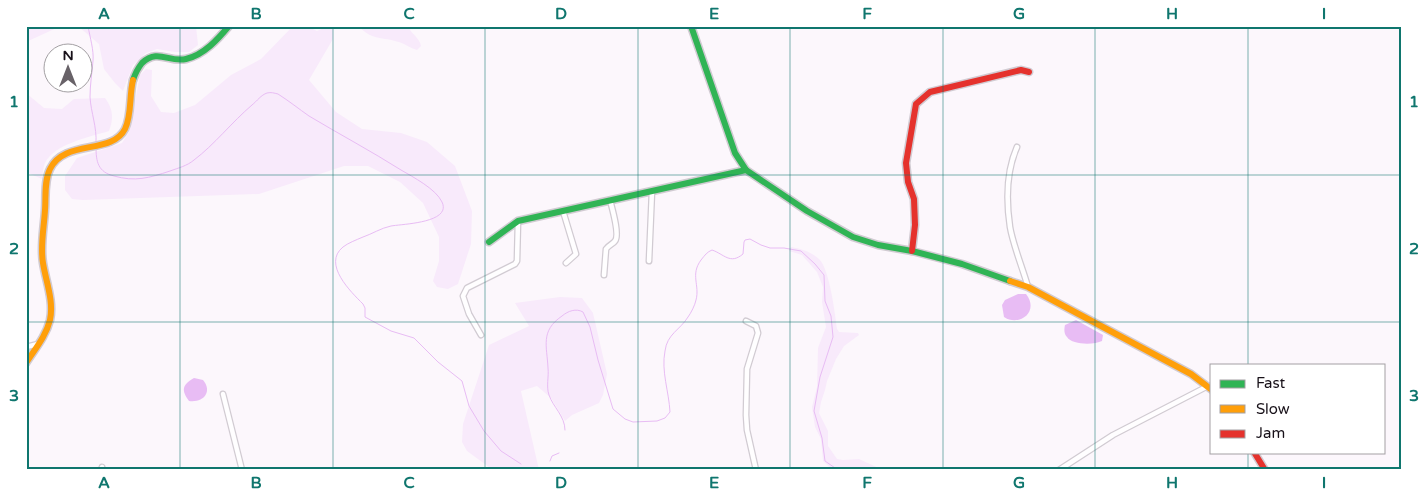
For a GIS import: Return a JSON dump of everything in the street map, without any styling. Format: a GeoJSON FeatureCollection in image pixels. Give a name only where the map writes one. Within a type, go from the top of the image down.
{"type":"FeatureCollection","features":[{"type":"Feature","properties":{"kind":"main road"},"geometry":{"type":"LineString","coordinates":[[26,363],[48,324],[51,312],[41,248],[48,174],[53,163],[74,151],[109,142],[120,136],[124,130],[136,73],[146,60],[155,56],[177,60],[191,58],[203,51],[229,26]]}},
{"type":"Feature","properties":{"kind":"main road"},"geometry":{"type":"LineString","coordinates":[[691,26],[735,153],[746,170],[807,211],[853,236],[878,245],[912,251],[962,264],[1028,286],[1191,374],[1210,388]]}},
{"type":"Feature","properties":{"kind":"main road"},"geometry":{"type":"LineString","coordinates":[[912,251],[915,225],[914,199],[908,182],[906,163],[916,104],[930,92],[1021,70],[1029,72]]}},
{"type":"Feature","properties":{"kind":"main road"},"geometry":{"type":"LineString","coordinates":[[489,242],[518,221],[746,170]]}},
{"type":"Feature","properties":{"kind":"main road"},"geometry":{"type":"LineString","coordinates":[[1255,454],[1266,470]]}},
{"type":"Feature","properties":{"kind":"street"},"geometry":{"type":"LineString","coordinates":[[1017,146],[1007,182],[1010,224],[1028,286]]}},
{"type":"Feature","properties":{"kind":"street"},"geometry":{"type":"LineString","coordinates":[[649,262],[652,191]]}},
{"type":"Feature","properties":{"kind":"street"},"geometry":{"type":"LineString","coordinates":[[604,275],[606,249],[614,243],[617,236],[610,200]]}},
{"type":"Feature","properties":{"kind":"street"},"geometry":{"type":"LineString","coordinates":[[563,211],[576,254],[566,264]]}},
{"type":"Feature","properties":{"kind":"street"},"geometry":{"type":"LineString","coordinates":[[481,335],[469,314],[463,296],[470,286],[515,264],[517,261],[518,221]]}},
{"type":"Feature","properties":{"kind":"street"},"geometry":{"type":"LineString","coordinates":[[746,320],[756,326],[758,333],[747,369],[746,394],[747,430],[756,470]]}},
{"type":"Feature","properties":{"kind":"street"},"geometry":{"type":"LineString","coordinates":[[26,347],[38,344]]}},
{"type":"Feature","properties":{"kind":"street"},"geometry":{"type":"LineString","coordinates":[[1059,470],[1113,435],[1210,388]]}},
{"type":"Feature","properties":{"kind":"street"},"geometry":{"type":"LineString","coordinates":[[224,394],[242,470]]}},
{"type":"Feature","properties":{"kind":"shaded area"},"geometry":{"type":"Polygon","coordinates":[[[26,26],[61,26],[26,42],[26,26]]]}},
{"type":"Feature","properties":{"kind":"shaded area"},"geometry":{"type":"Polygon","coordinates":[[[78,26],[196,26],[198,45],[189,52],[157,49],[146,53],[133,65],[123,91],[104,69],[99,44],[78,26]]]}},
{"type":"Feature","properties":{"kind":"shaded area"},"geometry":{"type":"Polygon","coordinates":[[[293,26],[307,26],[317,31],[333,26],[333,39],[309,80],[336,112],[362,129],[401,133],[427,142],[455,166],[472,211],[471,244],[458,284],[448,289],[437,287],[433,281],[439,261],[439,237],[423,203],[400,182],[368,166],[344,166],[259,194],[83,200],[72,199],[65,190],[65,176],[77,158],[122,143],[129,132],[140,75],[146,69],[152,70],[151,96],[161,112],[174,113],[195,105],[231,75],[261,59],[293,26]]]}},
{"type":"Feature","properties":{"kind":"shaded area"},"geometry":{"type":"Polygon","coordinates":[[[359,26],[408,26],[421,46],[417,50],[399,42],[372,36],[363,31],[359,26]]]}},
{"type":"Feature","properties":{"kind":"shaded area"},"geometry":{"type":"Polygon","coordinates":[[[26,93],[44,108],[62,109],[74,99],[105,98],[112,114],[109,131],[73,142],[56,151],[45,163],[42,179],[26,172],[26,93]]]}},
{"type":"Feature","properties":{"kind":"shaded area"},"geometry":{"type":"Polygon","coordinates":[[[791,247],[807,251],[820,260],[827,274],[837,329],[839,332],[858,333],[859,335],[844,346],[836,359],[821,402],[819,413],[828,431],[828,446],[837,459],[859,459],[883,470],[833,470],[823,461],[821,439],[815,427],[812,407],[817,387],[818,348],[826,327],[822,302],[823,287],[817,272],[802,255],[789,251],[791,247]]]}},
{"type":"Feature","properties":{"kind":"shaded area"},"geometry":{"type":"Polygon","coordinates":[[[1018,294],[1026,294],[1031,307],[1026,316],[1021,319],[1010,320],[1004,317],[1002,305],[1005,300],[1018,294]]]}},
{"type":"Feature","properties":{"kind":"shaded area"},"geometry":{"type":"Polygon","coordinates":[[[560,297],[582,298],[593,313],[607,374],[603,395],[599,403],[572,415],[565,421],[551,398],[537,386],[521,391],[539,470],[493,470],[467,451],[462,442],[463,424],[489,345],[529,326],[515,303],[560,297]]]}},
{"type":"Feature","properties":{"kind":"shaded area"},"geometry":{"type":"Polygon","coordinates":[[[1076,320],[1103,335],[1102,341],[1083,344],[1070,340],[1064,330],[1065,325],[1076,320]]]}},
{"type":"Feature","properties":{"kind":"shaded area"},"geometry":{"type":"Polygon","coordinates":[[[194,378],[203,380],[206,384],[207,392],[205,396],[198,400],[189,401],[184,388],[194,378]]]}},
{"type":"Feature","properties":{"kind":"waterway"},"geometry":{"type":"LineString","coordinates":[[88,26],[93,53],[90,97],[96,131],[96,143]]}},
{"type":"Feature","properties":{"kind":"waterway"},"geometry":{"type":"LineString","coordinates":[[96,147],[101,169],[104,172],[122,178],[149,177],[182,167],[209,147],[261,97],[267,93],[272,93],[278,94],[309,116],[430,188],[442,202],[443,209],[440,214],[424,221],[387,227],[350,243],[337,254],[337,269],[346,285],[363,304],[365,317],[391,331],[414,338],[438,362],[462,381],[469,406],[484,431],[501,451],[521,464]]}},
{"type":"Feature","properties":{"kind":"waterway"},"geometry":{"type":"LineString","coordinates":[[565,430],[563,420],[549,395],[546,339],[550,327],[569,311],[578,310],[583,312],[590,327],[613,409],[625,419],[633,422],[657,421],[665,418],[670,412],[664,366],[666,345],[671,336],[688,317],[695,304],[697,295],[696,270],[698,265],[705,255],[712,250],[727,258],[734,259],[743,254],[744,242],[750,239],[770,248],[801,251],[824,275],[825,301],[831,316],[833,337],[820,377],[814,411],[822,438],[825,461],[838,470]]}},
{"type":"Feature","properties":{"kind":"waterway"},"geometry":{"type":"LineString","coordinates":[[550,461],[552,456],[559,453]]}},
{"type":"Feature","properties":{"kind":"waterway"},"geometry":{"type":"LineString","coordinates":[[843,470],[865,468],[868,470]]}},
{"type":"Feature","properties":{"kind":"traffic: fast"},"geometry":{"type":"LineString","coordinates":[[133,80],[142,63],[148,59],[158,56],[180,60],[193,57],[210,46],[229,26]]}},
{"type":"Feature","properties":{"kind":"traffic: fast"},"geometry":{"type":"LineString","coordinates":[[691,26],[735,153],[746,170],[807,211],[853,237],[878,245],[912,251],[962,264],[1010,281]]}},
{"type":"Feature","properties":{"kind":"traffic: fast"},"geometry":{"type":"LineString","coordinates":[[489,242],[518,221],[746,170]]}},
{"type":"Feature","properties":{"kind":"traffic: slow"},"geometry":{"type":"LineString","coordinates":[[26,363],[46,332],[51,313],[42,250],[48,174],[57,160],[66,154],[110,142],[119,137],[125,129],[130,112],[133,80]]}},
{"type":"Feature","properties":{"kind":"traffic: slow"},"geometry":{"type":"LineString","coordinates":[[1010,281],[1028,287],[1191,374],[1210,388]]}},
{"type":"Feature","properties":{"kind":"traffic: jam"},"geometry":{"type":"LineString","coordinates":[[912,251],[915,225],[914,199],[908,182],[906,163],[916,104],[930,92],[1021,70],[1029,72]]}},
{"type":"Feature","properties":{"kind":"traffic: jam"},"geometry":{"type":"LineString","coordinates":[[1255,454],[1265,470]]}}]}
